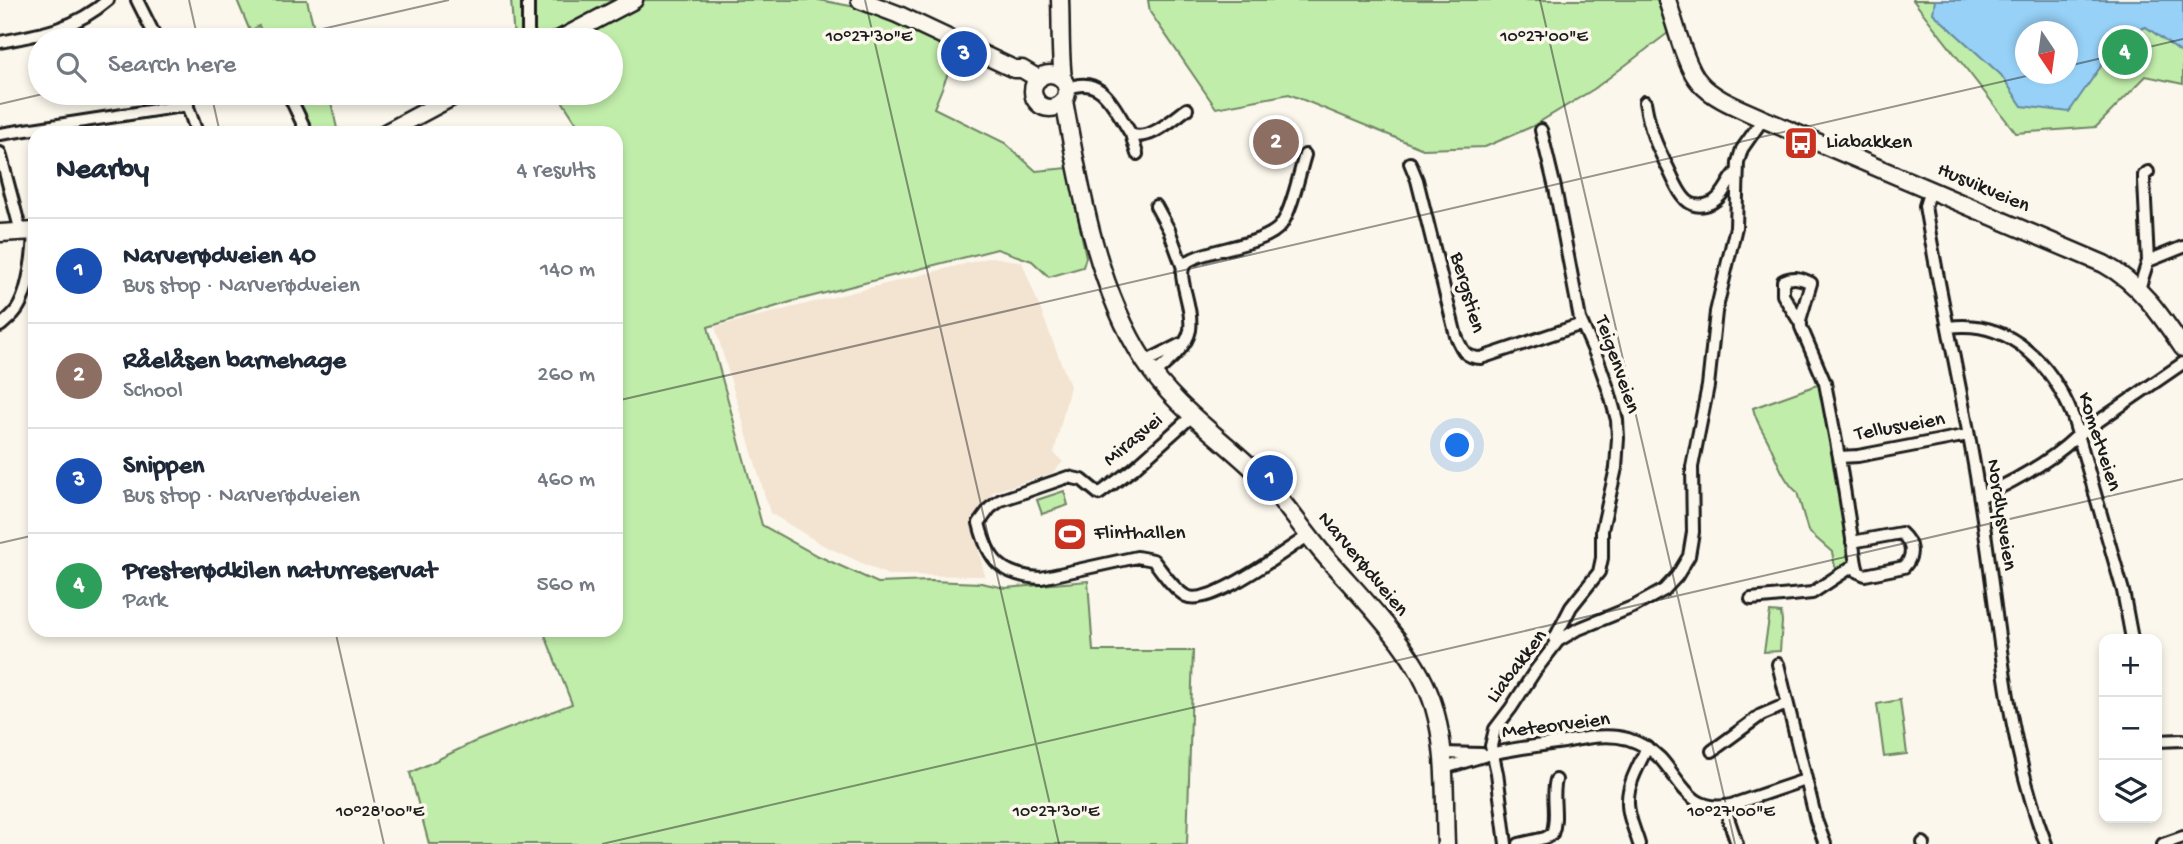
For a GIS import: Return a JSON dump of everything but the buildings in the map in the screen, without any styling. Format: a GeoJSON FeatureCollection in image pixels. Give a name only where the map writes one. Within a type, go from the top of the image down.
{"type":"FeatureCollection","features":[{"type":"Feature","properties":{"kind":"main road"},"geometry":{"type":"LineString","coordinates":[[581,28],[634,0]]}},
{"type":"Feature","properties":{"kind":"main road"},"geometry":{"type":"LineString","coordinates":[[860,0],[920,24],[1014,69],[1023,69],[1052,89]]}},
{"type":"Feature","properties":{"kind":"main road","name":"Narverødveien"},"geometry":{"type":"LineString","coordinates":[[1060,0],[1060,50],[1052,89],[1069,126],[1094,243],[1125,324],[1149,368],[1192,416],[1259,474],[1308,536],[1392,633],[1419,673],[1434,707],[1443,760],[1446,844]]}},
{"type":"Feature","properties":{"kind":"main road","name":"Husvikveien"},"geometry":{"type":"LineString","coordinates":[[1667,0],[1691,70],[1700,83],[1722,99],[1763,119],[2104,264],[2119,272],[2139,289],[2182,343]]}},
{"type":"Feature","properties":{"kind":"main road"},"geometry":{"type":"LineString","coordinates":[[398,126],[438,105]]}},
{"type":"Feature","properties":{"kind":"main road"},"geometry":{"type":"LineString","coordinates":[[0,233],[28,231]]}},
{"type":"Feature","properties":{"kind":"street"},"geometry":{"type":"LineString","coordinates":[[62,28],[84,19],[108,0]]}},
{"type":"Feature","properties":{"kind":"street"},"geometry":{"type":"LineString","coordinates":[[137,0],[151,28]]}},
{"type":"Feature","properties":{"kind":"street"},"geometry":{"type":"LineString","coordinates":[[528,0],[528,28]]}},
{"type":"Feature","properties":{"kind":"street"},"geometry":{"type":"LineString","coordinates":[[0,42],[28,36]]}},
{"type":"Feature","properties":{"kind":"street"},"geometry":{"type":"LineString","coordinates":[[1052,89],[1078,84],[1094,86],[1106,97],[1131,134],[1137,154]]}},
{"type":"Feature","properties":{"kind":"street","name":"Liabakken"},"geometry":{"type":"LineString","coordinates":[[1645,102],[1653,139],[1678,191],[1688,202],[1702,205],[1717,200],[1736,173]]}},
{"type":"Feature","properties":{"kind":"street"},"geometry":{"type":"LineString","coordinates":[[52,126],[188,105],[195,126]]}},
{"type":"Feature","properties":{"kind":"street"},"geometry":{"type":"LineString","coordinates":[[294,105],[304,126]]}},
{"type":"Feature","properties":{"kind":"street"},"geometry":{"type":"LineString","coordinates":[[1131,134],[1136,137],[1149,134],[1187,109]]}},
{"type":"Feature","properties":{"kind":"street","name":"Liabakken"},"geometry":{"type":"LineString","coordinates":[[1492,754],[1491,742],[1495,729],[1558,641],[1576,630],[1635,606],[1664,590],[1677,576],[1689,556],[1693,532],[1692,467],[1708,386],[1716,312],[1736,227],[1736,173],[1742,149],[1763,119]]}},
{"type":"Feature","properties":{"kind":"street"},"geometry":{"type":"LineString","coordinates":[[0,134],[28,130]]}},
{"type":"Feature","properties":{"kind":"street","name":"Teigenveien"},"geometry":{"type":"LineString","coordinates":[[1541,130],[1576,301],[1582,324],[1609,391],[1617,421],[1618,438],[1616,468],[1601,534],[1602,558],[1599,572],[1564,617],[1555,638],[1558,641]]}},
{"type":"Feature","properties":{"kind":"street"},"geometry":{"type":"LineString","coordinates":[[0,153],[28,226]]}},
{"type":"Feature","properties":{"kind":"street"},"geometry":{"type":"LineString","coordinates":[[1149,368],[1184,343],[1189,334],[1191,322],[1182,275],[1186,262],[1278,229],[1285,216],[1305,155]]}},
{"type":"Feature","properties":{"kind":"street","name":"Bergstien"},"geometry":{"type":"LineString","coordinates":[[1409,163],[1417,180],[1456,336],[1465,354],[1481,358],[1505,352],[1582,324]]}},
{"type":"Feature","properties":{"kind":"street"},"geometry":{"type":"LineString","coordinates":[[2139,289],[2148,261],[2144,176],[2148,172]]}},
{"type":"Feature","properties":{"kind":"street","name":"Nordlysveien"},"geometry":{"type":"LineString","coordinates":[[1930,190],[1925,206],[1980,496],[2020,760],[2026,787],[2046,844]]}},
{"type":"Feature","properties":{"kind":"street"},"geometry":{"type":"LineString","coordinates":[[1156,206],[1169,230],[1183,268]]}},
{"type":"Feature","properties":{"kind":"street"},"geometry":{"type":"LineString","coordinates":[[2148,261],[2183,247]]}},
{"type":"Feature","properties":{"kind":"street"},"geometry":{"type":"LineString","coordinates":[[0,326],[21,305],[28,274]]}},
{"type":"Feature","properties":{"kind":"street","name":"Tellusveien"},"geometry":{"type":"LineString","coordinates":[[1801,324],[1825,383],[1856,564]]}},
{"type":"Feature","properties":{"kind":"street","name":"Kometveien"},"geometry":{"type":"LineString","coordinates":[[1949,327],[1963,325],[1999,334],[2028,351],[2047,369],[2073,417],[2123,591],[2131,634]]}},
{"type":"Feature","properties":{"kind":"street"},"geometry":{"type":"LineString","coordinates":[[1980,496],[2000,488],[2064,448],[2077,436],[2183,363]]}},
{"type":"Feature","properties":{"kind":"street","name":"Mirasvei"},"geometry":{"type":"LineString","coordinates":[[1192,416],[1133,469],[1099,495],[1082,480],[1068,477],[1002,500],[990,508],[979,523],[986,550],[999,565],[1016,575],[1041,578],[1130,559],[1149,558],[1181,592],[1188,597],[1200,598],[1227,588],[1308,536]]}},
{"type":"Feature","properties":{"kind":"street","name":"Tellusveien"},"geometry":{"type":"LineString","coordinates":[[1839,457],[1858,456],[1968,435]]}},
{"type":"Feature","properties":{"kind":"street"},"geometry":{"type":"LineString","coordinates":[[1751,600],[1812,593],[1856,564],[1858,572],[1865,575],[1904,567],[1911,556],[1911,545],[1903,534],[1852,541]]}},
{"type":"Feature","properties":{"kind":"street"},"geometry":{"type":"LineString","coordinates":[[1778,664],[1805,780],[1825,844]]}},
{"type":"Feature","properties":{"kind":"street"},"geometry":{"type":"LineString","coordinates":[[1712,751],[1760,715],[1787,705]]}},
{"type":"Feature","properties":{"kind":"street","name":"Meteorveien"},"geometry":{"type":"LineString","coordinates":[[1492,754],[1606,736],[1629,739],[1647,747]]}},
{"type":"Feature","properties":{"kind":"street"},"geometry":{"type":"LineString","coordinates":[[2162,741],[2183,740]]}},
{"type":"Feature","properties":{"kind":"street"},"geometry":{"type":"LineString","coordinates":[[1639,844],[1628,798],[1647,747],[1659,757],[1690,797],[1706,804],[1724,806],[1805,780]]}},
{"type":"Feature","properties":{"kind":"street"},"geometry":{"type":"LineString","coordinates":[[1443,760],[1492,754],[1506,844]]}},
{"type":"Feature","properties":{"kind":"street"},"geometry":{"type":"LineString","coordinates":[[1518,844],[1552,834],[1556,780]]}},
{"type":"Feature","properties":{"kind":"street"},"geometry":{"type":"LineString","coordinates":[[1724,806],[1737,844]]}},
{"type":"Feature","properties":{"kind":"street"},"geometry":{"type":"LineString","coordinates":[[2163,844],[2183,837]]}},
{"type":"Feature","properties":{"kind":"shaded area"},"geometry":{"type":"Polygon","coordinates":[[[992,257],[1022,262],[1070,386],[1054,453],[1063,462],[1052,473],[993,492],[973,528],[985,576],[888,575],[823,545],[770,513],[715,327],[992,257]]]}},
{"type":"Feature","properties":{"kind":"green space"},"geometry":{"type":"Polygon","coordinates":[[[237,0],[307,0],[314,28],[259,26],[249,28],[237,0]]]}},
{"type":"Feature","properties":{"kind":"green space"},"geometry":{"type":"Polygon","coordinates":[[[511,0],[819,0],[861,8],[957,51],[934,108],[1005,143],[1036,171],[1068,168],[1086,257],[1083,267],[1049,277],[1032,261],[997,249],[794,301],[708,327],[762,525],[814,554],[878,583],[981,583],[1005,588],[1088,581],[1093,651],[1193,651],[1187,844],[429,844],[410,773],[474,742],[572,704],[546,637],[623,637],[623,126],[578,126],[565,105],[623,105],[623,28],[513,28],[511,0]]]}},
{"type":"Feature","properties":{"kind":"green space"},"geometry":{"type":"Polygon","coordinates":[[[1148,0],[1657,0],[1668,33],[1594,89],[1531,127],[1485,147],[1423,149],[1289,94],[1216,108],[1150,12],[1148,0]]]}},
{"type":"Feature","properties":{"kind":"green space"},"geometry":{"type":"Polygon","coordinates":[[[1913,0],[2183,0],[2183,84],[2146,76],[2096,127],[2016,133],[1913,0]]]}},
{"type":"Feature","properties":{"kind":"green space"},"geometry":{"type":"Polygon","coordinates":[[[299,105],[332,105],[336,126],[307,126],[299,105]]]}},
{"type":"Feature","properties":{"kind":"green space"},"geometry":{"type":"Polygon","coordinates":[[[1817,385],[1823,389],[1852,560],[1836,572],[1832,552],[1808,531],[1797,492],[1781,469],[1753,408],[1817,385]]]}},
{"type":"Feature","properties":{"kind":"green space"},"geometry":{"type":"Polygon","coordinates":[[[1064,491],[1068,505],[1042,514],[1037,500],[1064,491]]]}},
{"type":"Feature","properties":{"kind":"green space"},"geometry":{"type":"Polygon","coordinates":[[[1770,612],[1781,613],[1780,651],[1764,652],[1770,612]]]}},
{"type":"Feature","properties":{"kind":"green space"},"geometry":{"type":"Polygon","coordinates":[[[1900,700],[1907,754],[1884,757],[1877,704],[1900,700]]]}},
{"type":"Feature","properties":{"kind":"water"},"geometry":{"type":"Polygon","coordinates":[[[1935,0],[2183,0],[2183,54],[2146,27],[2122,36],[2069,112],[2022,106],[2001,75],[1933,13],[1935,0]]]}},
{"type":"Feature","properties":{"kind":"place","name":"Presterødkilen naturreservat"},"geometry":{"type":"Point","coordinates":[2125,52]}},
{"type":"Feature","properties":{"kind":"place","name":"Snippen"},"geometry":{"type":"Point","coordinates":[964,54]}},
{"type":"Feature","properties":{"kind":"place","name":"Råelåsen barnehage"},"geometry":{"type":"Point","coordinates":[1276,142]}},
{"type":"Feature","properties":{"kind":"place","name":"Liabakken"},"geometry":{"type":"Point","coordinates":[1801,143]}},
{"type":"Feature","properties":{"kind":"place","name":"Narverødveien 40"},"geometry":{"type":"Point","coordinates":[1270,478]}},
{"type":"Feature","properties":{"kind":"place","name":"Flinthallen"},"geometry":{"type":"Point","coordinates":[1070,534]}}]}
